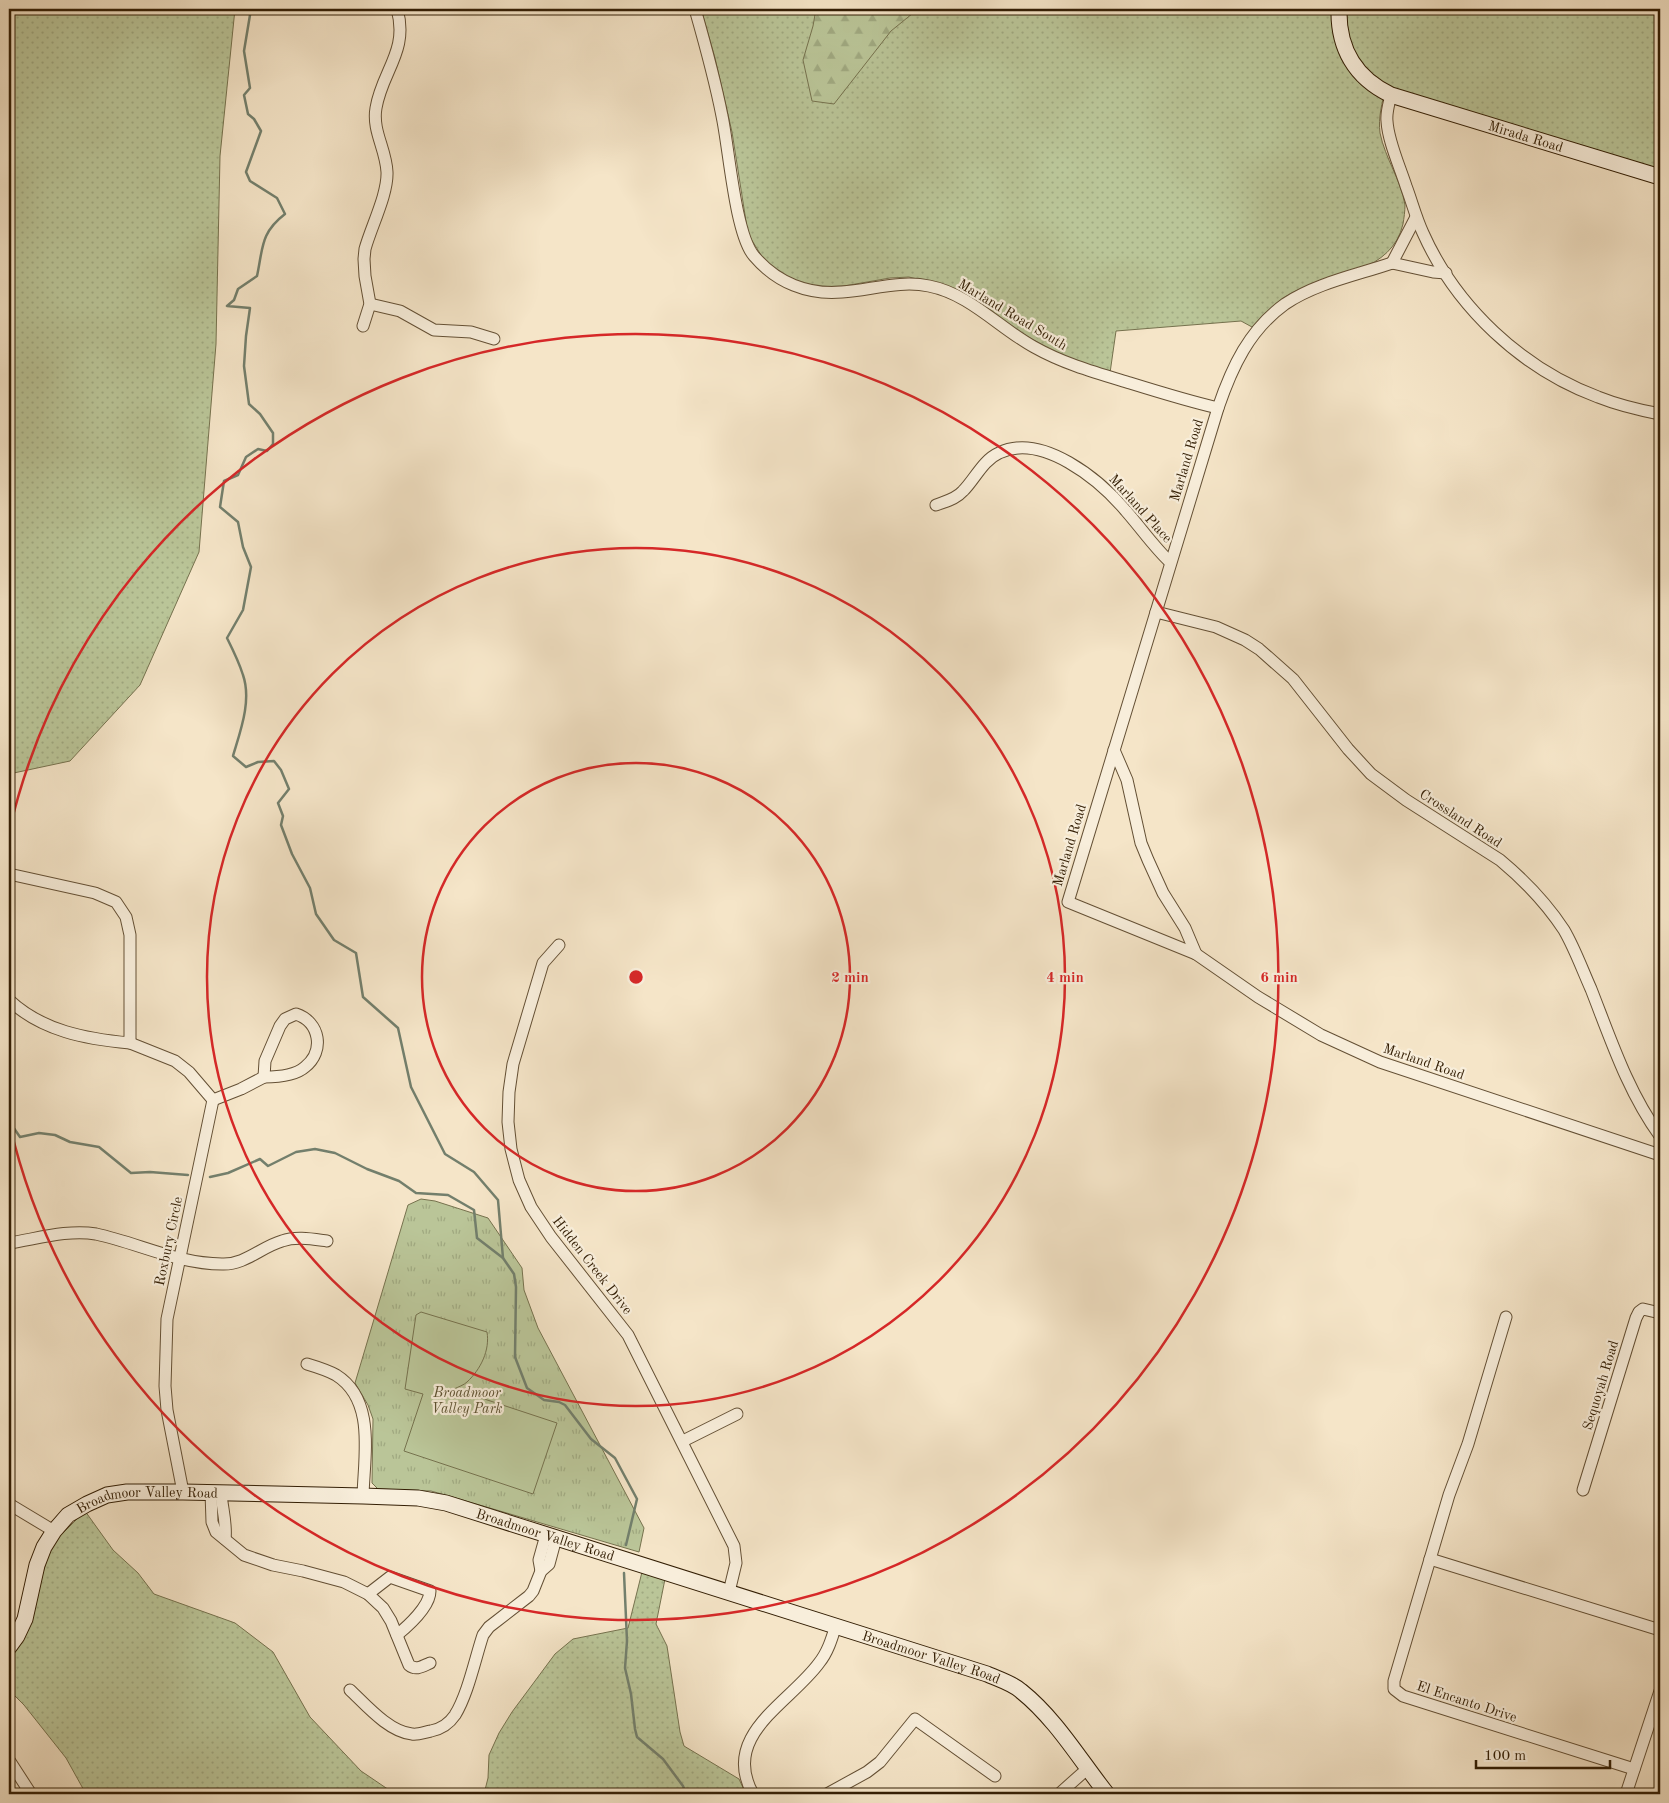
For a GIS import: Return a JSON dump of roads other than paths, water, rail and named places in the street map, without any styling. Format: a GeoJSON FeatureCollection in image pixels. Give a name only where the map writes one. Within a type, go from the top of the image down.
{"type":"FeatureCollection","features":[{"type":"Feature","properties":{"kind":"street"},"geometry":{"type":"LineString","coordinates":[[363,326],[370,304],[364,259],[368,239],[386,182],[387,171],[375,128],[375,110],[398,50],[400,34],[397,9]]}},
{"type":"Feature","properties":{"kind":"street","name":"Marland Road South"},"geometry":{"type":"LineString","coordinates":[[695,9],[712,67],[723,117],[743,232],[752,255],[775,276],[798,288],[825,293],[903,284],[930,286],[955,295],[972,304],[1033,347],[1067,363],[1189,401],[1218,408]]}},
{"type":"Feature","properties":{"kind":"street","name":"Mirada Road"},"geometry":{"type":"LineString","coordinates":[[1339,9],[1343,45],[1355,68],[1374,86],[1391,95],[1660,177]]}},
{"type":"Feature","properties":{"kind":"street"},"geometry":{"type":"LineString","coordinates":[[1391,95],[1387,110],[1389,132],[1416,217],[1460,295],[1479,317],[1518,353],[1541,368],[1598,397],[1660,414]]}},
{"type":"Feature","properties":{"kind":"street"},"geometry":{"type":"LineString","coordinates":[[1416,217],[1392,263],[1446,273]]}},
{"type":"Feature","properties":{"kind":"street","name":"Marland Road"},"geometry":{"type":"LineString","coordinates":[[1392,263],[1319,288],[1286,304],[1258,328],[1245,347],[1228,379],[1170,562],[1068,902],[1196,954],[1258,997],[1321,1035],[1380,1062],[1660,1155]]}},
{"type":"Feature","properties":{"kind":"street"},"geometry":{"type":"LineString","coordinates":[[370,304],[400,311],[434,330],[470,332],[494,339]]}},
{"type":"Feature","properties":{"kind":"street","name":"Marland Place"},"geometry":{"type":"LineString","coordinates":[[936,505],[954,498],[962,492],[990,459],[999,452],[1021,448],[1044,451],[1095,480],[1126,510],[1155,548],[1170,562]]}},
{"type":"Feature","properties":{"kind":"street","name":"Crossland Road"},"geometry":{"type":"LineString","coordinates":[[1156,612],[1216,627],[1232,633],[1258,649],[1293,678],[1348,749],[1372,774],[1406,800],[1500,860],[1514,871],[1556,919],[1572,945],[1623,1071],[1646,1116],[1660,1136]]}},
{"type":"Feature","properties":{"kind":"street"},"geometry":{"type":"LineString","coordinates":[[1114,750],[1127,780],[1144,852],[1162,893],[1185,928],[1196,954]]}},
{"type":"Feature","properties":{"kind":"street"},"geometry":{"type":"LineString","coordinates":[[9,874],[95,893],[116,902],[126,917],[130,935],[130,1043]]}},
{"type":"Feature","properties":{"kind":"street","name":"Hidden Creek Drive"},"geometry":{"type":"LineString","coordinates":[[559,945],[543,963],[513,1064],[508,1092],[508,1122],[511,1149],[519,1180],[531,1207],[551,1237],[628,1335],[734,1546],[736,1563],[729,1592]]}},
{"type":"Feature","properties":{"kind":"street"},"geometry":{"type":"LineString","coordinates":[[9,1000],[36,1020],[56,1029],[100,1040],[130,1043],[175,1061],[189,1072],[213,1100],[264,1077],[282,1076],[304,1068],[311,1060],[317,1048],[318,1036],[313,1025],[305,1017],[296,1014],[286,1018],[280,1026],[265,1061],[264,1077]]}},
{"type":"Feature","properties":{"kind":"street","name":"Roxbury Circle"},"geometry":{"type":"LineString","coordinates":[[183,1492],[167,1410],[165,1386],[167,1319],[213,1100]]}},
{"type":"Feature","properties":{"kind":"street"},"geometry":{"type":"LineString","coordinates":[[9,1243],[72,1233],[95,1234],[180,1258],[222,1264],[236,1263],[284,1240],[297,1238],[327,1241]]}},
{"type":"Feature","properties":{"kind":"street","name":"Sequoyah Road"},"geometry":{"type":"LineString","coordinates":[[1583,1490],[1636,1318],[1643,1309],[1660,1313]]}},
{"type":"Feature","properties":{"kind":"street","name":"El Encanto Drive"},"geometry":{"type":"LineString","coordinates":[[1506,1317],[1468,1444],[1449,1494],[1394,1681],[1394,1689],[1398,1694],[1634,1769]]}},
{"type":"Feature","properties":{"kind":"street"},"geometry":{"type":"LineString","coordinates":[[307,1364],[337,1376],[350,1387],[363,1409],[365,1423],[363,1496]]}},
{"type":"Feature","properties":{"kind":"street"},"geometry":{"type":"LineString","coordinates":[[682,1441],[737,1414]]}},
{"type":"Feature","properties":{"kind":"street","name":"Broadmoor Valley Road"},"geometry":{"type":"LineString","coordinates":[[9,1647],[25,1619],[37,1565],[54,1531],[68,1515],[107,1495],[128,1492],[216,1492],[435,1500],[987,1674],[1020,1690],[1055,1726],[1107,1794]]}},
{"type":"Feature","properties":{"kind":"street"},"geometry":{"type":"LineString","coordinates":[[216,1492],[226,1530],[225,1539],[239,1552],[273,1565],[303,1570],[344,1582],[368,1594],[383,1608],[392,1620],[412,1668],[418,1668],[430,1663]]}},
{"type":"Feature","properties":{"kind":"street"},"geometry":{"type":"LineString","coordinates":[[9,1504],[54,1531]]}},
{"type":"Feature","properties":{"kind":"street"},"geometry":{"type":"LineString","coordinates":[[350,1690],[388,1724],[404,1732],[414,1735],[445,1726],[459,1708],[483,1635],[489,1626],[533,1591],[541,1571],[549,1564],[551,1536]]}},
{"type":"Feature","properties":{"kind":"street"},"geometry":{"type":"LineString","coordinates":[[1430,1559],[1660,1630]]}},
{"type":"Feature","properties":{"kind":"street"},"geometry":{"type":"LineString","coordinates":[[368,1594],[390,1577],[430,1591],[429,1600],[413,1621],[397,1635]]}},
{"type":"Feature","properties":{"kind":"street"},"geometry":{"type":"LineString","coordinates":[[753,1794],[749,1787],[745,1768],[749,1740],[758,1726],[819,1664],[827,1651],[836,1625]]}},
{"type":"Feature","properties":{"kind":"street"},"geometry":{"type":"LineString","coordinates":[[1626,1794],[1660,1691]]}},
{"type":"Feature","properties":{"kind":"street"},"geometry":{"type":"LineString","coordinates":[[827,1794],[867,1772],[880,1762],[895,1746],[915,1719],[995,1776]]}},
{"type":"Feature","properties":{"kind":"street"},"geometry":{"type":"LineString","coordinates":[[9,1760],[31,1794]]}},
{"type":"Feature","properties":{"kind":"street"},"geometry":{"type":"LineString","coordinates":[[1059,1794],[1087,1769]]}},
{"type":"Feature","properties":{"kind":"waterway"},"geometry":{"type":"LineString","coordinates":[[251,9],[244,51],[250,88],[244,95],[248,114],[254,119],[261,131],[246,172],[250,181],[277,198],[285,214],[277,221],[267,235],[257,276],[238,289],[234,300],[227,306],[250,308],[244,366],[249,404],[260,414],[273,433],[273,444],[267,451],[258,449],[246,457],[238,475],[224,481],[220,507],[238,522],[243,547],[251,567],[243,610],[227,638],[241,670],[246,695],[242,727],[233,756],[246,767],[258,762],[274,761],[281,770],[289,789],[278,803],[283,816],[281,825],[292,854],[310,888],[316,914],[334,940],[356,953],[363,997],[398,1028],[411,1087],[445,1154],[474,1172],[498,1200],[503,1258],[514,1274],[516,1287],[515,1357],[527,1388],[544,1400],[559,1402],[565,1405],[591,1439],[615,1458],[637,1499],[626,1545]]}},
{"type":"Feature","properties":{"kind":"waterway"},"geometry":{"type":"LineString","coordinates":[[9,1115],[11,1124],[20,1137],[39,1133],[55,1135],[70,1142],[99,1147],[131,1173],[150,1172],[188,1175]]}},
{"type":"Feature","properties":{"kind":"waterway"},"geometry":{"type":"LineString","coordinates":[[210,1177],[228,1173],[260,1159],[268,1166],[296,1152],[315,1149],[335,1153],[367,1169],[399,1181],[416,1193],[448,1195],[474,1210],[477,1238],[503,1258]]}},
{"type":"Feature","properties":{"kind":"waterway"},"geometry":{"type":"LineString","coordinates":[[624,1573],[627,1641],[625,1668],[637,1737],[663,1759],[683,1786],[686,1794]]}},
{"type":"Feature","properties":{"kind":"park label","name":"Broadmoor Valley Park"},"geometry":{"type":"Point","coordinates":[467,1400]}}]}
